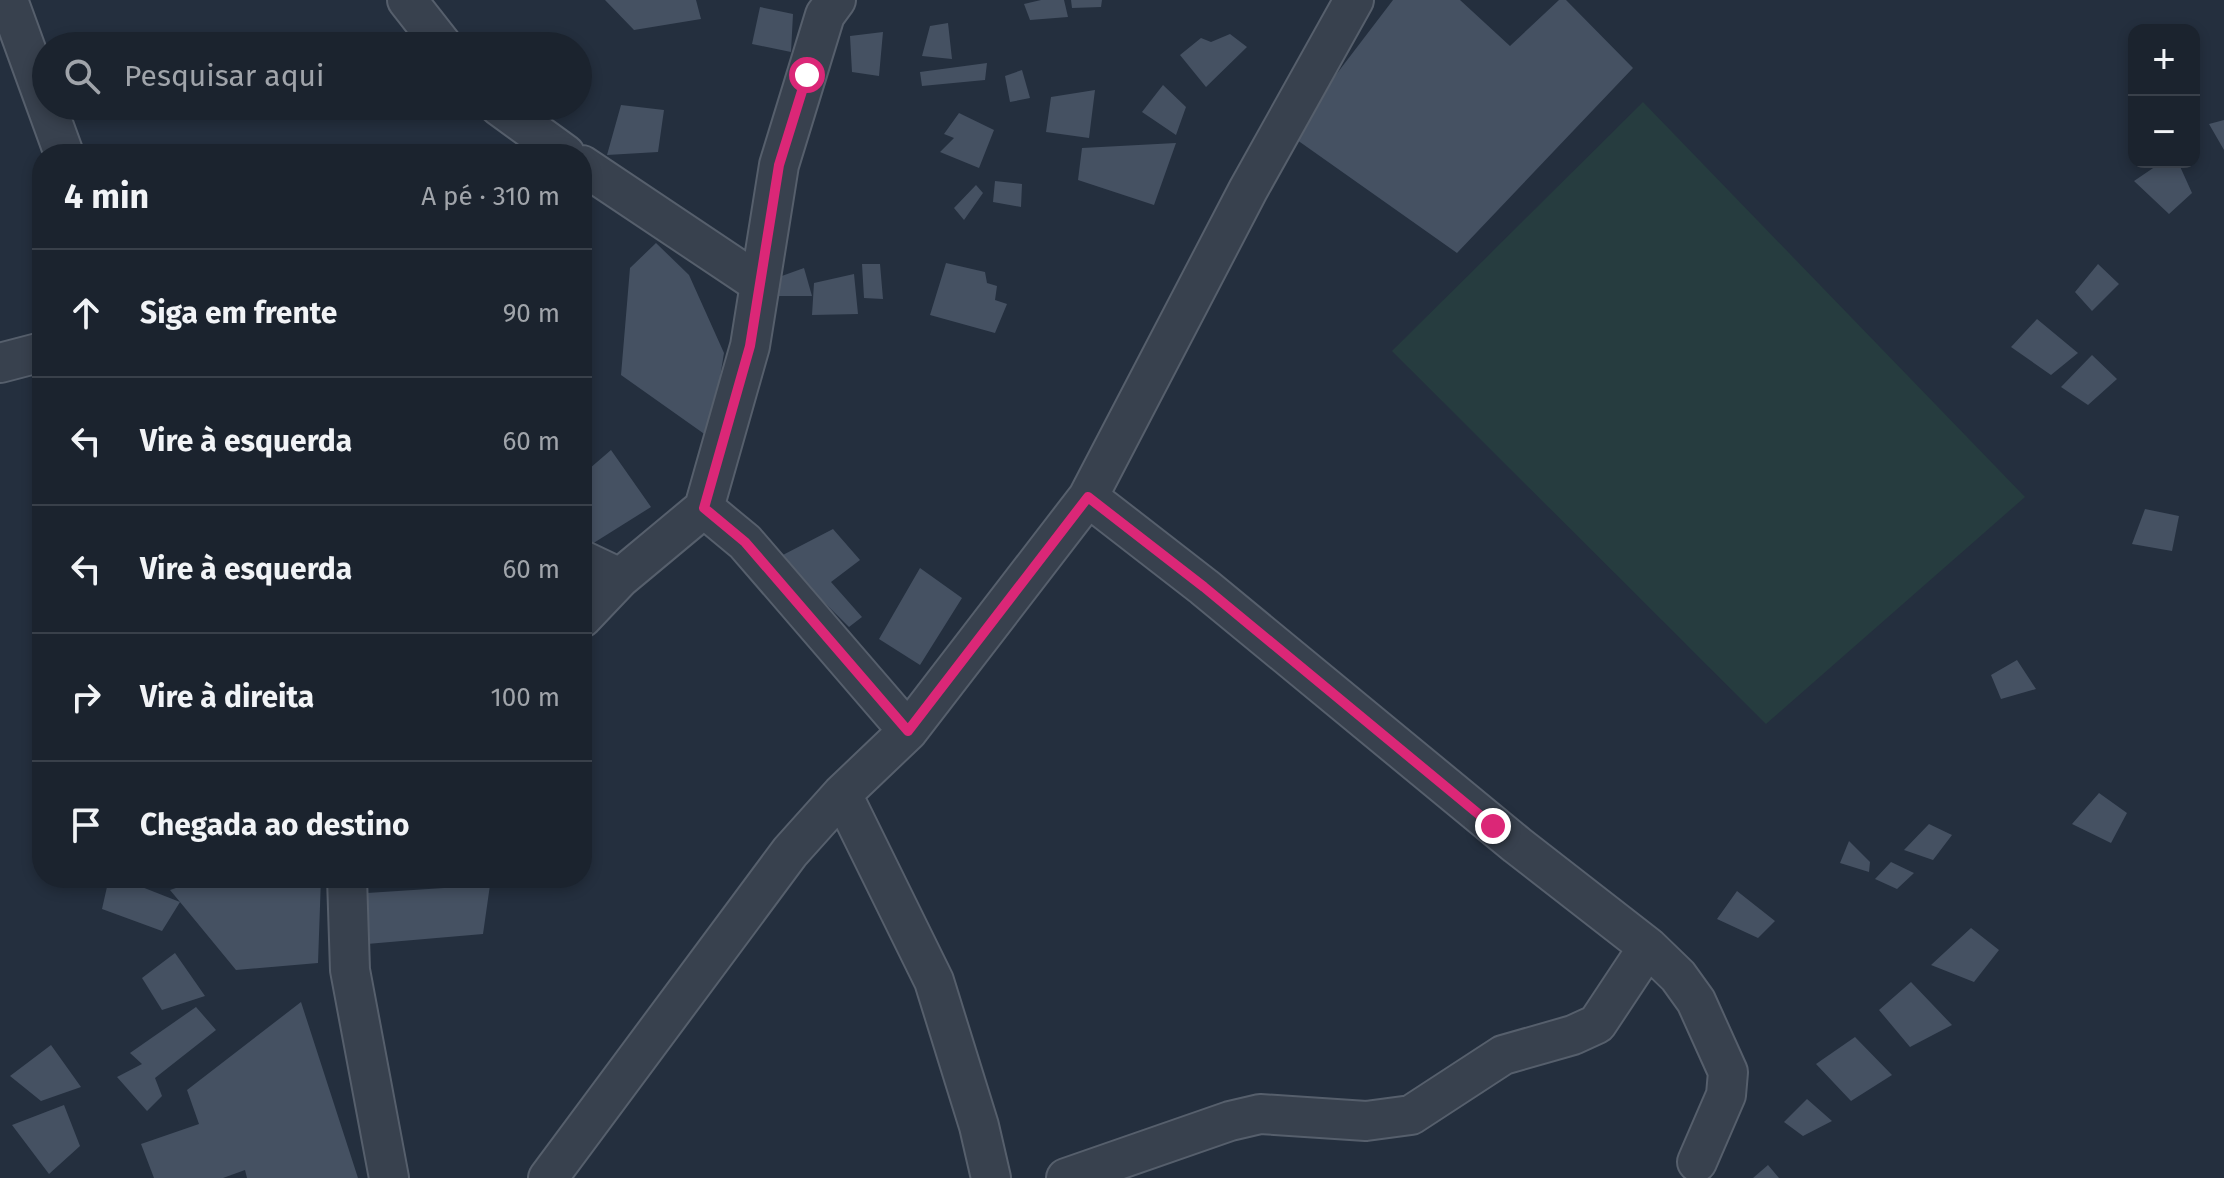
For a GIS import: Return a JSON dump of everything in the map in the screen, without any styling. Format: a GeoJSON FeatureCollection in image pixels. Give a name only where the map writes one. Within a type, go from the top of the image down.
{"type":"FeatureCollection","features":[{"type":"Feature","properties":{"kind":"street"},"geometry":{"type":"LineString","coordinates":[[8,0],[32,66]]}},
{"type":"Feature","properties":{"kind":"street"},"geometry":{"type":"LineString","coordinates":[[407,0],[432,32]]}},
{"type":"Feature","properties":{"kind":"street"},"geometry":{"type":"LineString","coordinates":[[592,607],[620,578],[704,508],[750,346],[779,165],[825,15],[836,0]]}},
{"type":"Feature","properties":{"kind":"street"},"geometry":{"type":"LineString","coordinates":[[548,1178],[790,852],[842,794],[908,731],[1088,497],[1248,190],[1354,0]]}},
{"type":"Feature","properties":{"kind":"street"},"geometry":{"type":"LineString","coordinates":[[52,120],[60,144]]}},
{"type":"Feature","properties":{"kind":"street"},"geometry":{"type":"LineString","coordinates":[[515,120],[550,144]]}},
{"type":"Feature","properties":{"kind":"street"},"geometry":{"type":"LineString","coordinates":[[592,172],[760,284]]}},
{"type":"Feature","properties":{"kind":"street"},"geometry":{"type":"LineString","coordinates":[[0,363],[32,355]]}},
{"type":"Feature","properties":{"kind":"street"},"geometry":{"type":"LineString","coordinates":[[1088,497],[1204,587],[1517,845],[1648,947],[1678,976],[1696,1001],[1728,1072],[1726,1095],[1697,1162]]}},
{"type":"Feature","properties":{"kind":"street"},"geometry":{"type":"LineString","coordinates":[[704,508],[745,542],[908,731]]}},
{"type":"Feature","properties":{"kind":"street"},"geometry":{"type":"LineString","coordinates":[[592,565],[620,578]]}},
{"type":"Feature","properties":{"kind":"street"},"geometry":{"type":"LineString","coordinates":[[842,794],[934,981],[979,1126],[991,1178]]}},
{"type":"Feature","properties":{"kind":"street"},"geometry":{"type":"LineString","coordinates":[[347,888],[350,970],[389,1178]]}},
{"type":"Feature","properties":{"kind":"street"},"geometry":{"type":"LineString","coordinates":[[1066,1178],[1230,1121],[1260,1114],[1366,1121],[1411,1115],[1503,1055],[1573,1035],[1597,1024],[1648,947]]}},
{"type":"Feature","properties":{"kind":"green space"},"geometry":{"type":"Polygon","coordinates":[[[1643,102],[2025,497],[1766,724],[1392,351],[1643,102]]]}},
{"type":"Feature","properties":{"kind":"building"},"geometry":{"type":"Polygon","coordinates":[[[605,0],[696,0],[701,19],[634,30],[605,0]]]}},
{"type":"Feature","properties":{"kind":"building"},"geometry":{"type":"Polygon","coordinates":[[[1064,0],[1068,17],[1030,20],[1024,4],[1064,0]]]}},
{"type":"Feature","properties":{"kind":"building"},"geometry":{"type":"Polygon","coordinates":[[[1071,0],[1102,0],[1101,7],[1072,8],[1071,0]]]}},
{"type":"Feature","properties":{"kind":"building"},"geometry":{"type":"Polygon","coordinates":[[[1393,0],[1460,0],[1510,46],[1559,0],[1566,0],[1633,68],[1457,253],[1290,135],[1393,0]]]}},
{"type":"Feature","properties":{"kind":"building"},"geometry":{"type":"Polygon","coordinates":[[[760,7],[793,14],[791,52],[752,44],[760,7]]]}},
{"type":"Feature","properties":{"kind":"building"},"geometry":{"type":"Polygon","coordinates":[[[948,23],[952,59],[922,56],[930,26],[948,23]]]}},
{"type":"Feature","properties":{"kind":"building"},"geometry":{"type":"Polygon","coordinates":[[[883,32],[879,76],[852,72],[850,36],[883,32]]]}},
{"type":"Feature","properties":{"kind":"building"},"geometry":{"type":"Polygon","coordinates":[[[1230,34],[1247,47],[1206,87],[1180,55],[1201,38],[1211,42],[1230,34]]]}},
{"type":"Feature","properties":{"kind":"building"},"geometry":{"type":"Polygon","coordinates":[[[987,63],[985,80],[922,86],[920,72],[987,63]]]}},
{"type":"Feature","properties":{"kind":"building"},"geometry":{"type":"Polygon","coordinates":[[[1022,70],[1030,98],[1010,102],[1005,76],[1022,70]]]}},
{"type":"Feature","properties":{"kind":"building"},"geometry":{"type":"Polygon","coordinates":[[[1163,85],[1186,107],[1176,135],[1142,112],[1163,85]]]}},
{"type":"Feature","properties":{"kind":"building"},"geometry":{"type":"Polygon","coordinates":[[[1095,90],[1089,138],[1046,132],[1051,97],[1095,90]]]}},
{"type":"Feature","properties":{"kind":"building"},"geometry":{"type":"Polygon","coordinates":[[[621,105],[664,110],[658,152],[607,155],[621,105]]]}},
{"type":"Feature","properties":{"kind":"building"},"geometry":{"type":"Polygon","coordinates":[[[959,113],[994,130],[979,168],[940,152],[954,138],[944,134],[959,113]]]}},
{"type":"Feature","properties":{"kind":"building"},"geometry":{"type":"Polygon","coordinates":[[[2224,120],[2224,150],[2209,124],[2224,120]]]}},
{"type":"Feature","properties":{"kind":"building"},"geometry":{"type":"Polygon","coordinates":[[[1176,143],[1154,205],[1078,180],[1082,148],[1176,143]]]}},
{"type":"Feature","properties":{"kind":"building"},"geometry":{"type":"Polygon","coordinates":[[[2153,168],[2181,168],[2192,193],[2169,214],[2134,181],[2153,168]]]}},
{"type":"Feature","properties":{"kind":"building"},"geometry":{"type":"Polygon","coordinates":[[[995,181],[1022,184],[1021,207],[993,202],[995,181]]]}},
{"type":"Feature","properties":{"kind":"building"},"geometry":{"type":"Polygon","coordinates":[[[976,185],[983,193],[964,220],[954,208],[976,185]]]}},
{"type":"Feature","properties":{"kind":"building"},"geometry":{"type":"Polygon","coordinates":[[[656,243],[689,275],[724,353],[710,438],[621,375],[630,268],[656,243]]]}},
{"type":"Feature","properties":{"kind":"building"},"geometry":{"type":"Polygon","coordinates":[[[946,263],[985,272],[987,283],[997,286],[995,300],[1007,304],[995,333],[930,315],[946,263]]]}},
{"type":"Feature","properties":{"kind":"building"},"geometry":{"type":"Polygon","coordinates":[[[862,264],[880,264],[883,299],[864,298],[862,264]]]}},
{"type":"Feature","properties":{"kind":"building"},"geometry":{"type":"Polygon","coordinates":[[[2098,264],[2119,284],[2092,311],[2075,292],[2098,264]]]}},
{"type":"Feature","properties":{"kind":"building"},"geometry":{"type":"Polygon","coordinates":[[[804,268],[812,296],[779,296],[779,277],[804,268]]]}},
{"type":"Feature","properties":{"kind":"building"},"geometry":{"type":"Polygon","coordinates":[[[854,274],[858,314],[812,315],[814,283],[854,274]]]}},
{"type":"Feature","properties":{"kind":"building"},"geometry":{"type":"Polygon","coordinates":[[[2037,319],[2078,353],[2051,375],[2011,347],[2037,319]]]}},
{"type":"Feature","properties":{"kind":"building"},"geometry":{"type":"Polygon","coordinates":[[[2092,355],[2117,379],[2088,405],[2061,387],[2092,355]]]}},
{"type":"Feature","properties":{"kind":"building"},"geometry":{"type":"Polygon","coordinates":[[[611,450],[651,507],[592,544],[592,466],[611,450]]]}},
{"type":"Feature","properties":{"kind":"building"},"geometry":{"type":"Polygon","coordinates":[[[2145,509],[2179,516],[2172,551],[2132,544],[2145,509]]]}},
{"type":"Feature","properties":{"kind":"building"},"geometry":{"type":"Polygon","coordinates":[[[833,529],[860,560],[831,582],[862,617],[849,627],[779,557],[833,529]]]}},
{"type":"Feature","properties":{"kind":"building"},"geometry":{"type":"Polygon","coordinates":[[[920,568],[962,598],[920,665],[879,639],[920,568]]]}},
{"type":"Feature","properties":{"kind":"building"},"geometry":{"type":"Polygon","coordinates":[[[2017,660],[2036,689],[2001,699],[1991,675],[2017,660]]]}},
{"type":"Feature","properties":{"kind":"building"},"geometry":{"type":"Polygon","coordinates":[[[2099,793],[2127,813],[2111,843],[2072,824],[2099,793]]]}},
{"type":"Feature","properties":{"kind":"building"},"geometry":{"type":"Polygon","coordinates":[[[1929,824],[1952,835],[1933,860],[1904,850],[1929,824]]]}},
{"type":"Feature","properties":{"kind":"building"},"geometry":{"type":"Polygon","coordinates":[[[1849,841],[1870,862],[1869,872],[1840,863],[1849,841]]]}},
{"type":"Feature","properties":{"kind":"building"},"geometry":{"type":"Polygon","coordinates":[[[1891,862],[1914,873],[1897,889],[1875,879],[1891,862]]]}},
{"type":"Feature","properties":{"kind":"building"},"geometry":{"type":"Polygon","coordinates":[[[107,888],[144,888],[180,902],[162,931],[102,909],[107,888]]]}},
{"type":"Feature","properties":{"kind":"building"},"geometry":{"type":"Polygon","coordinates":[[[321,888],[318,963],[236,970],[170,890],[321,888]]]}},
{"type":"Feature","properties":{"kind":"building"},"geometry":{"type":"Polygon","coordinates":[[[490,888],[483,934],[367,944],[367,893],[490,888]]]}},
{"type":"Feature","properties":{"kind":"building"},"geometry":{"type":"Polygon","coordinates":[[[1737,891],[1775,921],[1758,938],[1717,919],[1737,891]]]}},
{"type":"Feature","properties":{"kind":"building"},"geometry":{"type":"Polygon","coordinates":[[[1971,928],[1999,950],[1974,982],[1931,965],[1971,928]]]}},
{"type":"Feature","properties":{"kind":"building"},"geometry":{"type":"Polygon","coordinates":[[[175,953],[205,996],[162,1010],[142,978],[175,953]]]}},
{"type":"Feature","properties":{"kind":"building"},"geometry":{"type":"Polygon","coordinates":[[[1911,982],[1952,1025],[1910,1047],[1879,1010],[1911,982]]]}},
{"type":"Feature","properties":{"kind":"building"},"geometry":{"type":"Polygon","coordinates":[[[301,1002],[358,1178],[247,1178],[245,1170],[223,1178],[154,1178],[141,1144],[199,1124],[187,1090],[301,1002]]]}},
{"type":"Feature","properties":{"kind":"building"},"geometry":{"type":"Polygon","coordinates":[[[196,1007],[216,1030],[155,1078],[162,1096],[147,1111],[117,1077],[142,1064],[130,1053],[196,1007]]]}},
{"type":"Feature","properties":{"kind":"building"},"geometry":{"type":"Polygon","coordinates":[[[1855,1037],[1892,1075],[1851,1101],[1816,1064],[1855,1037]]]}},
{"type":"Feature","properties":{"kind":"building"},"geometry":{"type":"Polygon","coordinates":[[[51,1045],[81,1087],[41,1101],[10,1076],[51,1045]]]}},
{"type":"Feature","properties":{"kind":"building"},"geometry":{"type":"Polygon","coordinates":[[[1807,1099],[1832,1121],[1803,1136],[1784,1122],[1807,1099]]]}},
{"type":"Feature","properties":{"kind":"building"},"geometry":{"type":"Polygon","coordinates":[[[64,1105],[80,1146],[49,1174],[12,1125],[64,1105]]]}},
{"type":"Feature","properties":{"kind":"building"},"geometry":{"type":"Polygon","coordinates":[[[1768,1165],[1779,1178],[1753,1178],[1768,1165]]]}},
{"type":"Feature","properties":{"kind":"route"},"geometry":{"type":"LineString","coordinates":[[807,75],[779,165],[750,346],[704,508],[745,542],[908,731],[1088,497],[1204,587],[1493,826]]}}]}
